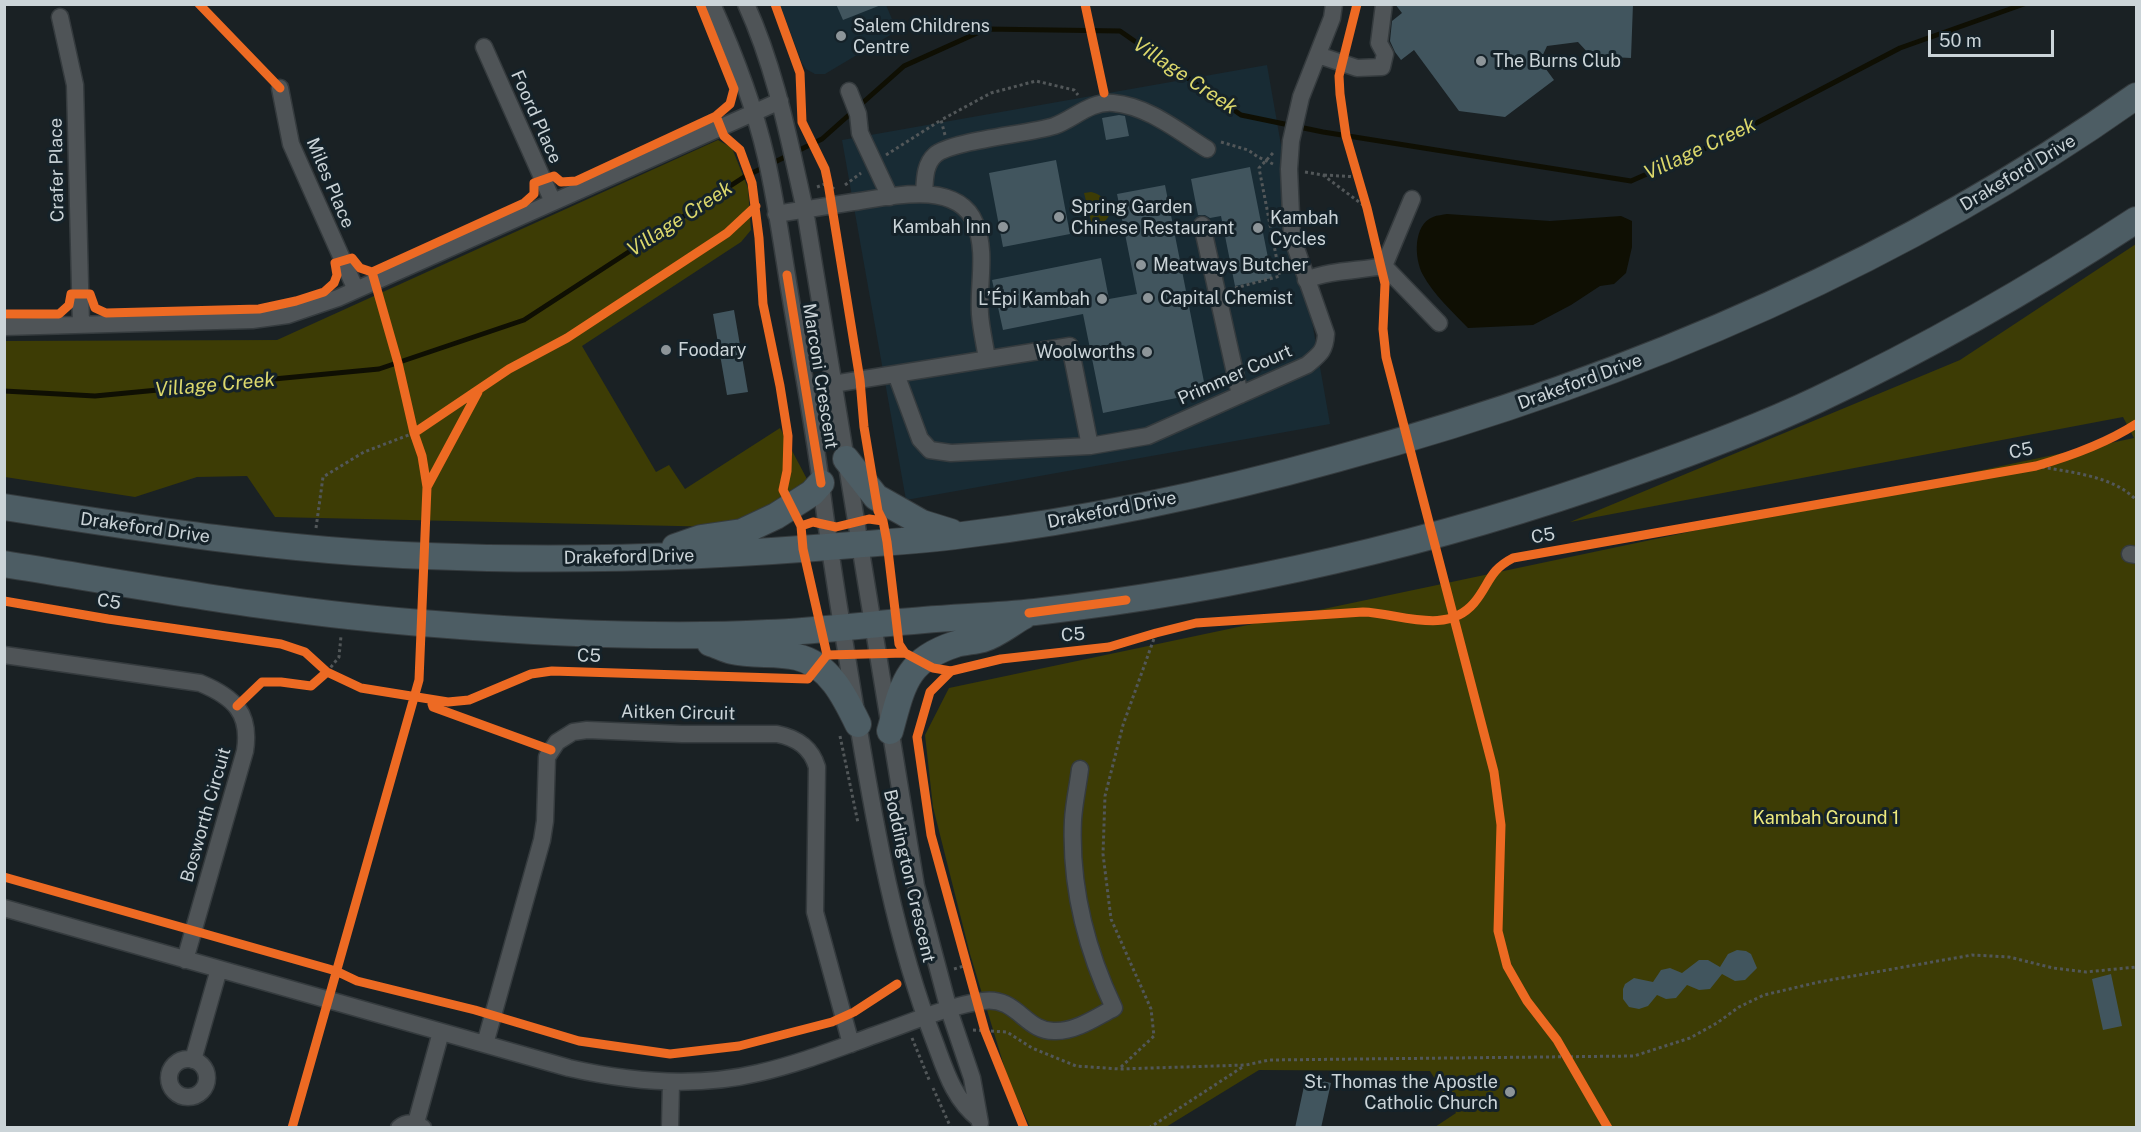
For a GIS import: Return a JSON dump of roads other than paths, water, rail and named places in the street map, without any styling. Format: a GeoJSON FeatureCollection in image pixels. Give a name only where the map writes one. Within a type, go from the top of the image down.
{"type":"FeatureCollection","features":[{"type":"Feature","properties":{"kind":"highway","name":"Drakeford Drive"},"geometry":{"type":"LineString","coordinates":[[4,507],[123,526],[298,547],[428,556],[543,559],[754,553],[962,536],[1060,521],[1159,502],[1282,474],[1411,439],[1543,396],[1657,354],[1769,306],[1902,241],[1983,195],[2086,131],[2136,96]]}},
{"type":"Feature","properties":{"kind":"highway"},"geometry":{"type":"LineString","coordinates":[[4,564],[315,612],[423,623],[559,632],[689,635],[770,633],[1029,613],[1126,600],[1226,583],[1435,535],[1514,513],[1701,449],[1813,402],[1948,335],[2056,272],[2136,220]]}},
{"type":"Feature","properties":{"kind":"highway"},"geometry":{"type":"LineString","coordinates":[[846,459],[876,497],[922,523],[962,536]]}},
{"type":"Feature","properties":{"kind":"highway"},"geometry":{"type":"LineString","coordinates":[[649,557],[701,538],[742,532],[776,516],[812,493],[821,483]]}},
{"type":"Feature","properties":{"kind":"highway"},"geometry":{"type":"LineString","coordinates":[[890,731],[903,688],[909,674],[920,660],[958,644],[985,638],[1029,613]]}},
{"type":"Feature","properties":{"kind":"highway"},"geometry":{"type":"LineString","coordinates":[[689,635],[732,651],[798,657],[818,667],[833,681],[847,701],[858,724]]}},
{"type":"Feature","properties":{"kind":"street","name":"Marconi Crescent"},"geometry":{"type":"LineString","coordinates":[[712,4],[729,41],[765,154],[821,483],[842,627]]}},
{"type":"Feature","properties":{"kind":"street","name":"Marconi Crescent"},"geometry":{"type":"LineString","coordinates":[[746,4],[757,28],[780,101],[795,161],[860,544]]}},
{"type":"Feature","properties":{"kind":"street","name":"Primmer Court"},"geometry":{"type":"LineString","coordinates":[[896,374],[920,439],[930,450],[951,453],[1090,446],[1148,436],[1307,364],[1318,356],[1326,346],[1326,334],[1292,237],[1288,169],[1291,141],[1301,97],[1332,18],[1334,4]]}},
{"type":"Feature","properties":{"kind":"street"},"geometry":{"type":"LineString","coordinates":[[1317,55],[1357,68],[1382,67],[1385,54],[1379,43],[1384,4]]}},
{"type":"Feature","properties":{"kind":"street","name":"Crafer Place"},"geometry":{"type":"LineString","coordinates":[[60,17],[75,85],[81,325]]}},
{"type":"Feature","properties":{"kind":"street","name":"Foord Place"},"geometry":{"type":"LineString","coordinates":[[484,47],[553,202]]}},
{"type":"Feature","properties":{"kind":"street","name":"Miles Place"},"geometry":{"type":"LineString","coordinates":[[280,87],[291,144],[356,290]]}},
{"type":"Feature","properties":{"kind":"street"},"geometry":{"type":"LineString","coordinates":[[849,92],[858,114],[860,133],[890,197]]}},
{"type":"Feature","properties":{"kind":"street"},"geometry":{"type":"LineString","coordinates":[[4,327],[252,320],[288,315],[356,290],[780,101]]}},
{"type":"Feature","properties":{"kind":"street"},"geometry":{"type":"LineString","coordinates":[[924,194],[925,174],[929,161],[944,149],[1054,126],[1092,106],[1110,102],[1134,106],[1212,145]]}},
{"type":"Feature","properties":{"kind":"street"},"geometry":{"type":"LineString","coordinates":[[776,214],[805,210],[834,199],[924,194],[943,197],[957,203],[968,212],[975,224],[982,260],[980,314],[987,359]]}},
{"type":"Feature","properties":{"kind":"street"},"geometry":{"type":"LineString","coordinates":[[1384,266],[1412,199]]}},
{"type":"Feature","properties":{"kind":"street"},"geometry":{"type":"LineString","coordinates":[[1202,225],[1240,395]]}},
{"type":"Feature","properties":{"kind":"street"},"geometry":{"type":"LineString","coordinates":[[1306,280],[1349,269],[1384,266]]}},
{"type":"Feature","properties":{"kind":"street"},"geometry":{"type":"LineString","coordinates":[[1384,266],[1439,323]]}},
{"type":"Feature","properties":{"kind":"street"},"geometry":{"type":"LineString","coordinates":[[833,384],[1070,346],[1090,446]]}},
{"type":"Feature","properties":{"kind":"street","name":"Boddington Crescent"},"geometry":{"type":"LineString","coordinates":[[860,544],[916,886],[949,1010],[972,1078],[980,1123]]}},
{"type":"Feature","properties":{"kind":"street","name":"Boddington Crescent"},"geometry":{"type":"LineString","coordinates":[[842,627],[871,805],[888,886],[911,974],[925,1018],[953,1090],[980,1123]]}},
{"type":"Feature","properties":{"kind":"street","name":"Bosworth Circuit"},"geometry":{"type":"LineString","coordinates":[[4,655],[200,683],[219,690],[234,702],[244,717],[248,734],[245,751],[185,960]]}},
{"type":"Feature","properties":{"kind":"street","name":"Aitken Circuit"},"geometry":{"type":"LineString","coordinates":[[484,1044],[542,840],[545,821],[547,757],[557,742],[573,732],[587,730],[682,734],[777,734],[790,736],[802,742],[814,756],[817,767],[815,912],[851,1044]]}},
{"type":"Feature","properties":{"kind":"street"},"geometry":{"type":"LineString","coordinates":[[4,908],[441,1032],[609,1077],[670,1083],[737,1077],[759,1073],[977,1002],[992,1000],[1009,1004],[1035,1026],[1053,1032],[1072,1029],[1114,1008],[1103,985],[1087,939],[1077,891],[1073,818],[1080,769]]}},
{"type":"Feature","properties":{"kind":"street"},"geometry":{"type":"LineString","coordinates":[[193,1060],[219,969]]}},
{"type":"Feature","properties":{"kind":"street"},"geometry":{"type":"LineString","coordinates":[[399,1128],[407,1123],[419,1125],[441,1032]]}},
{"type":"Feature","properties":{"kind":"street"},"geometry":{"type":"LineString","coordinates":[[670,1083],[670,1128]]}},
{"type":"Feature","properties":{"kind":"waterway","name":"Village Creek"},"geometry":{"type":"LineString","coordinates":[[4,391],[95,396],[379,369],[524,320],[744,177],[822,139],[904,66],[986,29],[1120,31],[1241,115],[1323,132],[1631,181],[1724,140],[1900,48],[2024,4]]}},
{"type":"Feature","properties":{"kind":"place","name":"Salem Childrens Centre"},"geometry":{"type":"Point","coordinates":[841,36]}},
{"type":"Feature","properties":{"kind":"place","name":"The Burns Club"},"geometry":{"type":"Point","coordinates":[1481,61]}},
{"type":"Feature","properties":{"kind":"place","name":"Spring Garden Chinese Restaurant"},"geometry":{"type":"Point","coordinates":[1059,217]}},
{"type":"Feature","properties":{"kind":"place","name":"Kambah Inn"},"geometry":{"type":"Point","coordinates":[1003,227]}},
{"type":"Feature","properties":{"kind":"place","name":"Kambah Cycles"},"geometry":{"type":"Point","coordinates":[1258,228]}},
{"type":"Feature","properties":{"kind":"place","name":"Meatways Butcher"},"geometry":{"type":"Point","coordinates":[1141,265]}},
{"type":"Feature","properties":{"kind":"place","name":"Capital Chemist"},"geometry":{"type":"Point","coordinates":[1148,298]}},
{"type":"Feature","properties":{"kind":"place","name":"L’Épi Kambah"},"geometry":{"type":"Point","coordinates":[1102,299]}},
{"type":"Feature","properties":{"kind":"place","name":"Foodary"},"geometry":{"type":"Point","coordinates":[666,350]}},
{"type":"Feature","properties":{"kind":"place","name":"Woolworths"},"geometry":{"type":"Point","coordinates":[1147,352]}},
{"type":"Feature","properties":{"kind":"place","name":"St. Thomas the Apostle Catholic Church"},"geometry":{"type":"Point","coordinates":[1510,1092]}},
{"type":"Feature","properties":{"kind":"park label","name":"Kambah Ground 1"},"geometry":{"type":"Point","coordinates":[1826,818]}}]}
